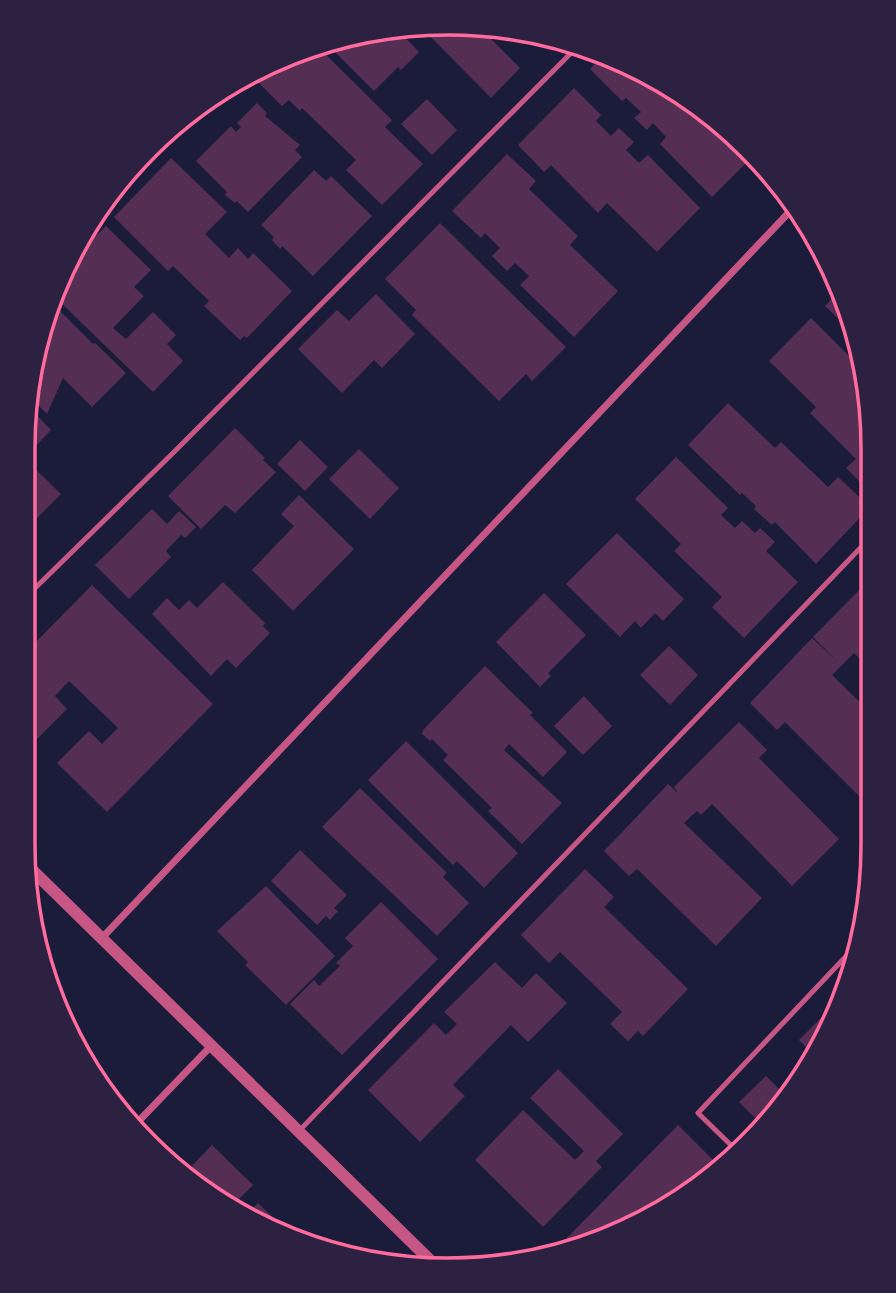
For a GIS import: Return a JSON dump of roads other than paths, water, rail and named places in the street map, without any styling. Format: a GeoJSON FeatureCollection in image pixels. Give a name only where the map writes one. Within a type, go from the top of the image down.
{"type":"FeatureCollection","features":[{"type":"Feature","properties":{"kind":"street"},"geometry":{"type":"LineString","coordinates":[[101,939],[787,214]]}},
{"type":"Feature","properties":{"kind":"street"},"geometry":{"type":"LineString","coordinates":[[36,874],[428,1257]]}},
{"type":"Feature","properties":{"kind":"street"},"geometry":{"type":"LineString","coordinates":[[140,1120],[211,1046]]}},
{"type":"Feature","properties":{"kind":"lane"},"geometry":{"type":"LineString","coordinates":[[35,588],[570,54]]}},
{"type":"Feature","properties":{"kind":"lane"},"geometry":{"type":"LineString","coordinates":[[299,1131],[861,547]]}},
{"type":"Feature","properties":{"kind":"lane"},"geometry":{"type":"LineString","coordinates":[[731,1145],[698,1113],[846,957]]}}]}
